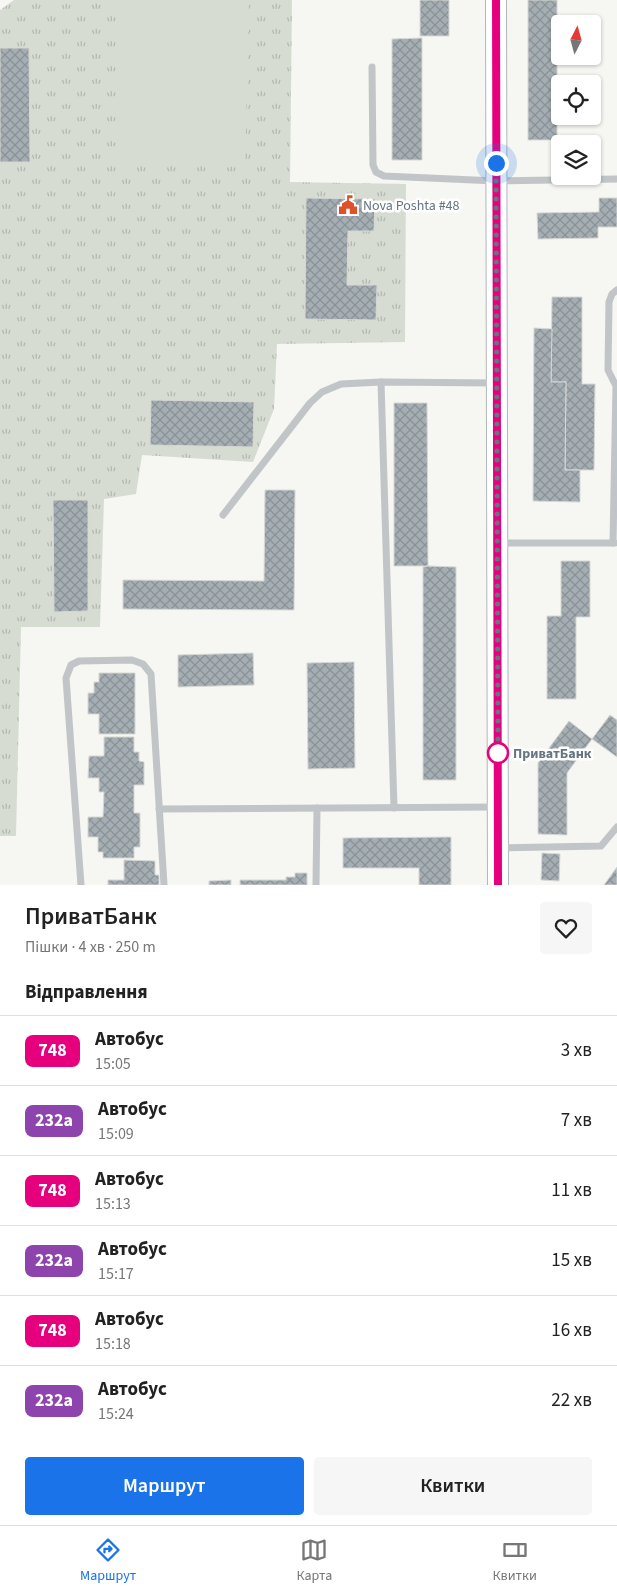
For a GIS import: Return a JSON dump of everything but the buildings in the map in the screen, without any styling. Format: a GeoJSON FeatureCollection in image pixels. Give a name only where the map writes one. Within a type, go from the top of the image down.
{"type":"FeatureCollection","features":[{"type":"Feature","properties":{"kind":"main road"},"geometry":{"type":"LineString","coordinates":[[496,0],[498,885]]}},
{"type":"Feature","properties":{"kind":"lane"},"geometry":{"type":"LineString","coordinates":[[372,67],[373,165],[376,172],[384,176],[496,181],[617,179]]}},
{"type":"Feature","properties":{"kind":"lane"},"geometry":{"type":"LineString","coordinates":[[498,543],[615,543],[616,386],[608,370],[609,302],[612,294],[617,290]]}},
{"type":"Feature","properties":{"kind":"lane"},"geometry":{"type":"LineString","coordinates":[[223,515],[310,403],[322,392],[341,384],[381,382],[496,383]]}},
{"type":"Feature","properties":{"kind":"lane"},"geometry":{"type":"LineString","coordinates":[[381,382],[394,808]]}},
{"type":"Feature","properties":{"kind":"lane"},"geometry":{"type":"LineString","coordinates":[[81,885],[66,678],[71,665],[79,660],[132,660],[143,664],[151,674],[164,885]]}},
{"type":"Feature","properties":{"kind":"lane"},"geometry":{"type":"LineString","coordinates":[[159,809],[498,807]]}},
{"type":"Feature","properties":{"kind":"lane"},"geometry":{"type":"LineString","coordinates":[[316,885],[317,808]]}},
{"type":"Feature","properties":{"kind":"lane"},"geometry":{"type":"LineString","coordinates":[[498,848],[601,846],[617,828]]}},
{"type":"Feature","properties":{"kind":"green space"},"geometry":{"type":"Polygon","coordinates":[[[14,0],[292,0],[290,182],[406,184],[405,342],[277,344],[274,409],[253,462],[142,455],[136,494],[104,499],[100,627],[21,627],[16,836],[0,836],[0,10],[14,0]]]}},
{"type":"Feature","properties":{"kind":"green space"},"geometry":{"type":"Polygon","coordinates":[[[120,0],[249,0],[245,167],[115,164],[120,0]]]}},
{"type":"Feature","properties":{"kind":"bus line","name":"748"},"geometry":{"type":"LineString","coordinates":[[496,0],[498,885]]}},
{"type":"Feature","properties":{"kind":"place","name":"Nova Poshta #48"},"geometry":{"type":"Point","coordinates":[348,205]}},
{"type":"Feature","properties":{"kind":"place","name":"ПриватБанк"},"geometry":{"type":"Point","coordinates":[498,753]}},
{"type":"Feature","properties":{"kind":"route"},"geometry":{"type":"LineString","coordinates":[[496,163],[498,753]]}}]}
